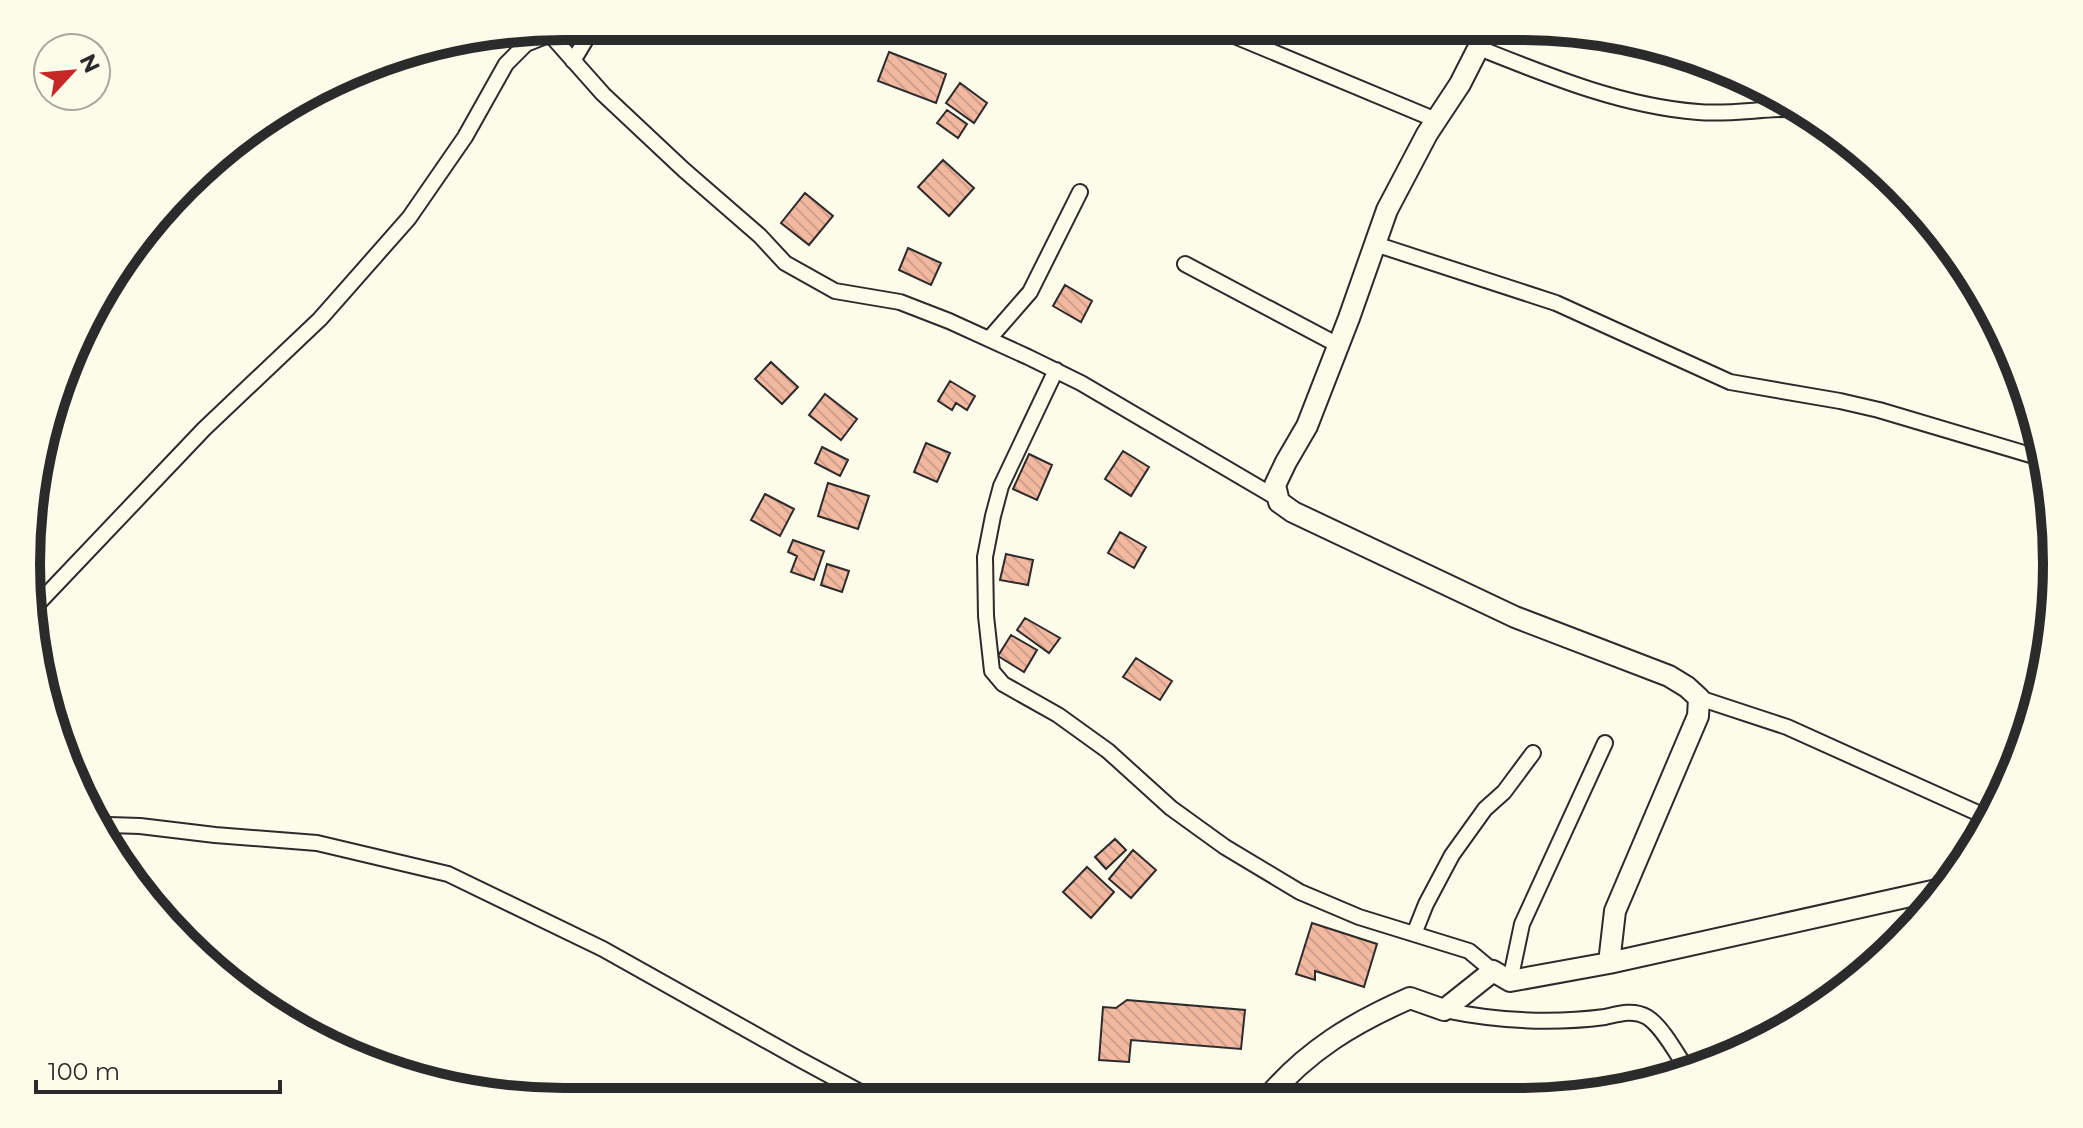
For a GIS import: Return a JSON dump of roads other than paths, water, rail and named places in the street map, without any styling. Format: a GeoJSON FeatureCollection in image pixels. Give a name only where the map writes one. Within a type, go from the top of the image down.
{"type":"FeatureCollection","features":[{"type":"Feature","properties":{"kind":"street"},"geometry":{"type":"LineString","coordinates":[[555,40],[603,94],[760,236],[785,263],[835,291],[900,302],[989,339],[1081,383],[1277,498],[1293,512],[1515,617],[1669,676],[1699,698],[1787,727],[1979,814]]}},
{"type":"Feature","properties":{"kind":"street"},"geometry":{"type":"LineString","coordinates":[[573,61],[586,40]]}},
{"type":"Feature","properties":{"kind":"street"},"geometry":{"type":"LineString","coordinates":[[1244,40],[1436,120]]}},
{"type":"Feature","properties":{"kind":"street"},"geometry":{"type":"LineString","coordinates":[[1277,498],[1275,485],[1307,426],[1387,210],[1483,40]]}},
{"type":"Feature","properties":{"kind":"street"},"geometry":{"type":"LineString","coordinates":[[41,600],[204,429],[320,319],[409,218],[465,137],[506,64],[532,41]]}},
{"type":"Feature","properties":{"kind":"street"},"geometry":{"type":"LineString","coordinates":[[1479,48],[1573,85],[1646,103],[1698,112],[1780,110]]}},
{"type":"Feature","properties":{"kind":"street"},"geometry":{"type":"LineString","coordinates":[[989,339],[1030,292],[1080,192]]}},
{"type":"Feature","properties":{"kind":"street"},"geometry":{"type":"LineString","coordinates":[[1375,244],[1556,303],[1730,382],[1879,410],[2031,455]]}},
{"type":"Feature","properties":{"kind":"street"},"geometry":{"type":"LineString","coordinates":[[1185,264],[1338,345]]}},
{"type":"Feature","properties":{"kind":"street"},"geometry":{"type":"LineString","coordinates":[[1056,370],[1001,486],[993,516],[985,557],[986,616],[992,671],[1003,684],[1058,715],[1108,751],[1171,808],[1225,847],[1300,892],[1359,917],[1469,951],[1501,976]]}},
{"type":"Feature","properties":{"kind":"street"},"geometry":{"type":"LineString","coordinates":[[1609,963],[1615,911],[1698,716],[1699,698]]}},
{"type":"Feature","properties":{"kind":"street"},"geometry":{"type":"LineString","coordinates":[[1501,976],[1605,743]]}},
{"type":"Feature","properties":{"kind":"street"},"geometry":{"type":"LineString","coordinates":[[1414,934],[1452,855],[1485,809],[1504,792],[1533,753]]}},
{"type":"Feature","properties":{"kind":"street"},"geometry":{"type":"LineString","coordinates":[[109,825],[317,843],[448,874],[603,949],[853,1088]]}},
{"type":"Feature","properties":{"kind":"street"},"geometry":{"type":"LineString","coordinates":[[1444,1010],[1501,976],[1609,963],[1927,892]]}},
{"type":"Feature","properties":{"kind":"street"},"geometry":{"type":"LineString","coordinates":[[1277,1088],[1304,1060],[1339,1034],[1410,998],[1467,1015],[1533,1022],[1582,1019],[1623,1012],[1646,1017],[1665,1036],[1682,1062]]}}]}
